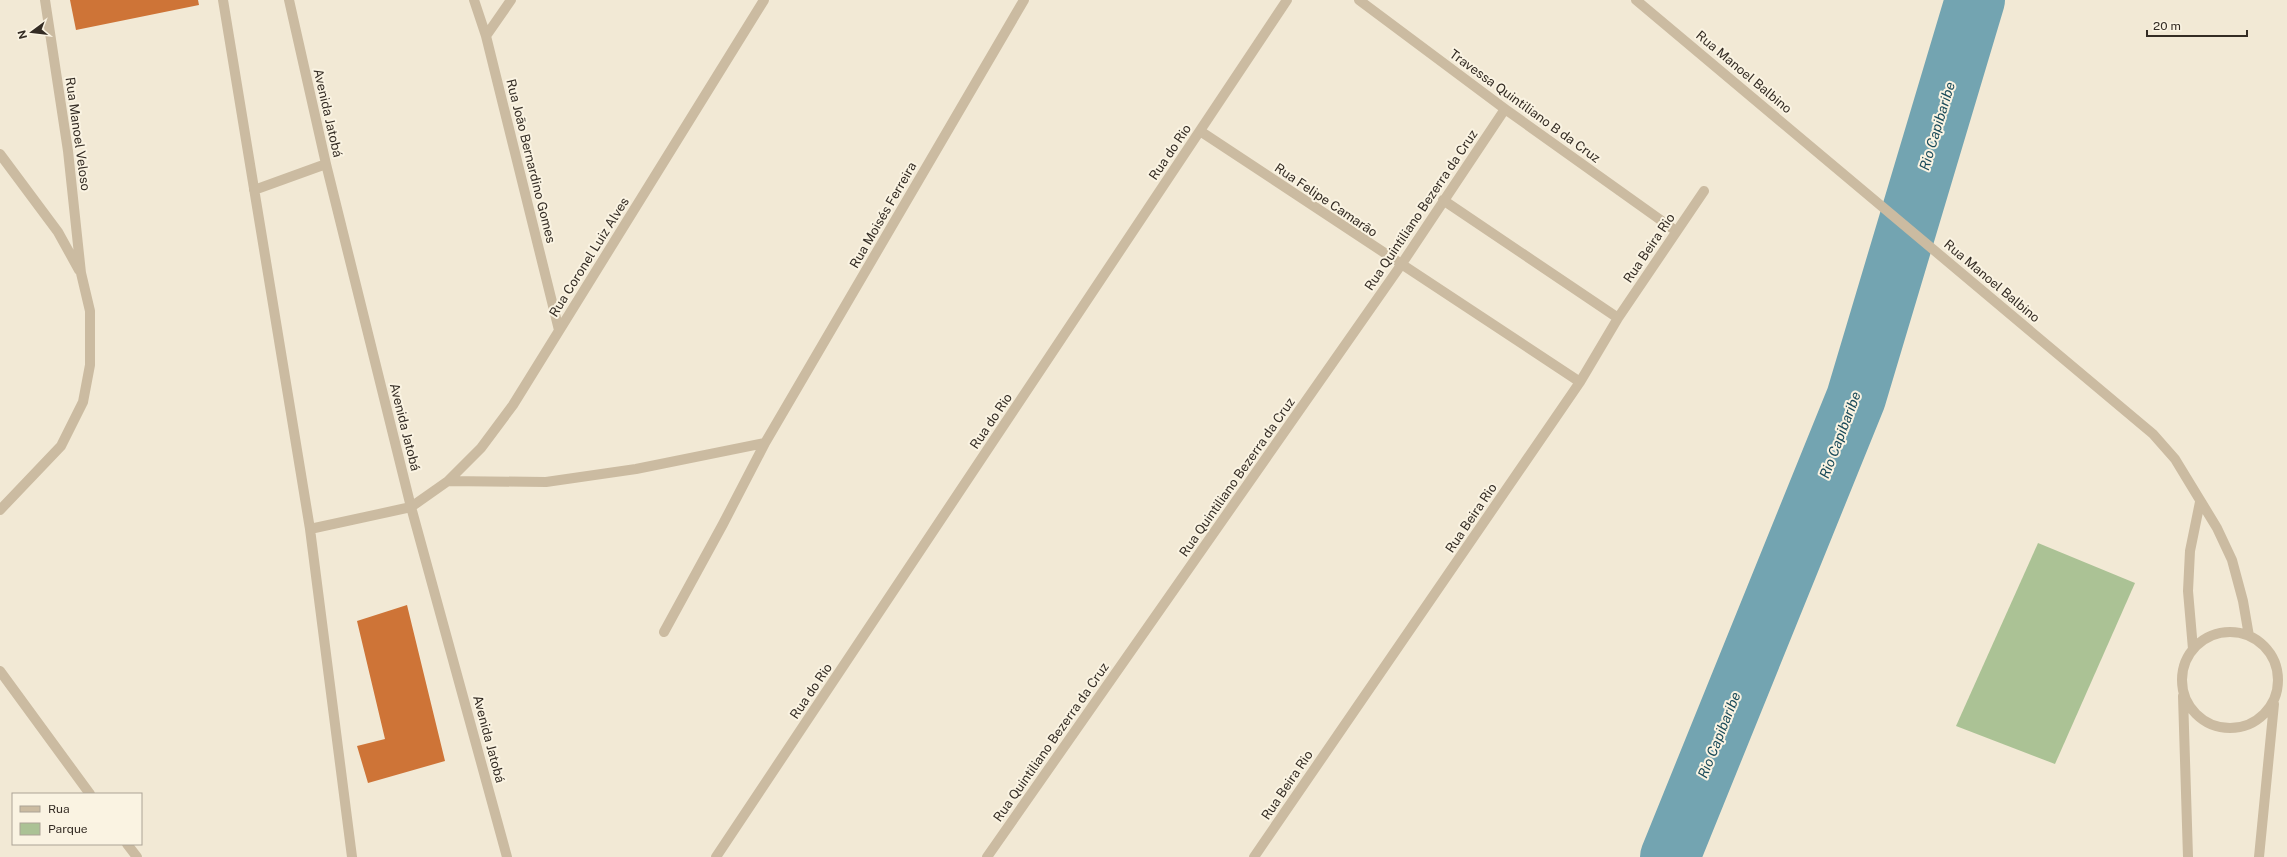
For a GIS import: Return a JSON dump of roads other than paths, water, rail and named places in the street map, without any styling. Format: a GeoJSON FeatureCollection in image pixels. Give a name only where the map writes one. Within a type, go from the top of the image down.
{"type":"FeatureCollection","features":[{"type":"Feature","properties":{"kind":"street","name":"Rua Manoel Veloso"},"geometry":{"type":"LineString","coordinates":[[45,0],[68,151],[80,273]]}},
{"type":"Feature","properties":{"kind":"street"},"geometry":{"type":"LineString","coordinates":[[223,0],[310,529],[352,857]]}},
{"type":"Feature","properties":{"kind":"street","name":"Avenida Jatobá"},"geometry":{"type":"LineString","coordinates":[[289,0],[326,164],[411,507],[507,857]]}},
{"type":"Feature","properties":{"kind":"street","name":"Rua João Bernardino Gomes"},"geometry":{"type":"LineString","coordinates":[[474,0],[486,36],[559,330]]}},
{"type":"Feature","properties":{"kind":"street"},"geometry":{"type":"LineString","coordinates":[[486,36],[511,0]]}},
{"type":"Feature","properties":{"kind":"street","name":"Rua Coronel Luiz Alves"},"geometry":{"type":"LineString","coordinates":[[411,507],[448,481],[480,448],[514,405],[764,0]]}},
{"type":"Feature","properties":{"kind":"street","name":"Rua Moisés Ferreira"},"geometry":{"type":"LineString","coordinates":[[664,632],[723,524],[764,443],[1024,0]]}},
{"type":"Feature","properties":{"kind":"street","name":"Rua do Rio"},"geometry":{"type":"LineString","coordinates":[[716,857],[1287,0]]}},
{"type":"Feature","properties":{"kind":"street","name":"Travessa Quintiliano B da Cruz"},"geometry":{"type":"LineString","coordinates":[[1359,0],[1505,110],[1676,231]]}},
{"type":"Feature","properties":{"kind":"street","name":"Rua Manoel Balbino"},"geometry":{"type":"LineString","coordinates":[[1636,0],[2153,434],[2174,459],[2217,528],[2232,560],[2243,601],[2249,636]]}},
{"type":"Feature","properties":{"kind":"street","name":"Rua Quintiliano Bezerra da Cruz"},"geometry":{"type":"LineString","coordinates":[[987,857],[1400,265],[1505,110]]}},
{"type":"Feature","properties":{"kind":"street","name":"Rua Felipe Camarão"},"geometry":{"type":"LineString","coordinates":[[1200,131],[1400,265],[1580,382]]}},
{"type":"Feature","properties":{"kind":"street"},"geometry":{"type":"LineString","coordinates":[[0,154],[58,232],[80,273],[90,311],[90,365],[83,402],[61,446],[0,510]]}},
{"type":"Feature","properties":{"kind":"street"},"geometry":{"type":"LineString","coordinates":[[254,190],[326,164]]}},
{"type":"Feature","properties":{"kind":"street","name":"Rua Beira Rio"},"geometry":{"type":"LineString","coordinates":[[1254,857],[1580,382],[1618,318],[1704,191]]}},
{"type":"Feature","properties":{"kind":"street"},"geometry":{"type":"LineString","coordinates":[[1443,200],[1618,318]]}},
{"type":"Feature","properties":{"kind":"street"},"geometry":{"type":"LineString","coordinates":[[448,481],[507,483],[554,482],[636,469],[764,443]]}},
{"type":"Feature","properties":{"kind":"street"},"geometry":{"type":"LineString","coordinates":[[2193,649],[2188,591],[2190,551],[2200,502]]}},
{"type":"Feature","properties":{"kind":"street"},"geometry":{"type":"LineString","coordinates":[[310,529],[411,507]]}},
{"type":"Feature","properties":{"kind":"street"},"geometry":{"type":"LineString","coordinates":[[2183,692],[2190,708],[2202,720],[2217,727],[2228,728],[2250,725],[2264,716],[2274,702],[2282,685],[2272,656],[2262,644],[2249,636],[2234,632],[2219,633],[2205,639],[2193,649],[2185,662],[2182,677],[2188,857]]}},
{"type":"Feature","properties":{"kind":"street"},"geometry":{"type":"LineString","coordinates":[[0,671],[89,793]]}},
{"type":"Feature","properties":{"kind":"street"},"geometry":{"type":"LineString","coordinates":[[2259,857],[2274,702]]}},
{"type":"Feature","properties":{"kind":"street"},"geometry":{"type":"LineString","coordinates":[[128,845],[136,857]]}},
{"type":"Feature","properties":{"kind":"waterway","name":"Rio Capibaribe"},"geometry":{"type":"LineString","coordinates":[[1670,857],[1856,398],[1975,0]]}}]}
